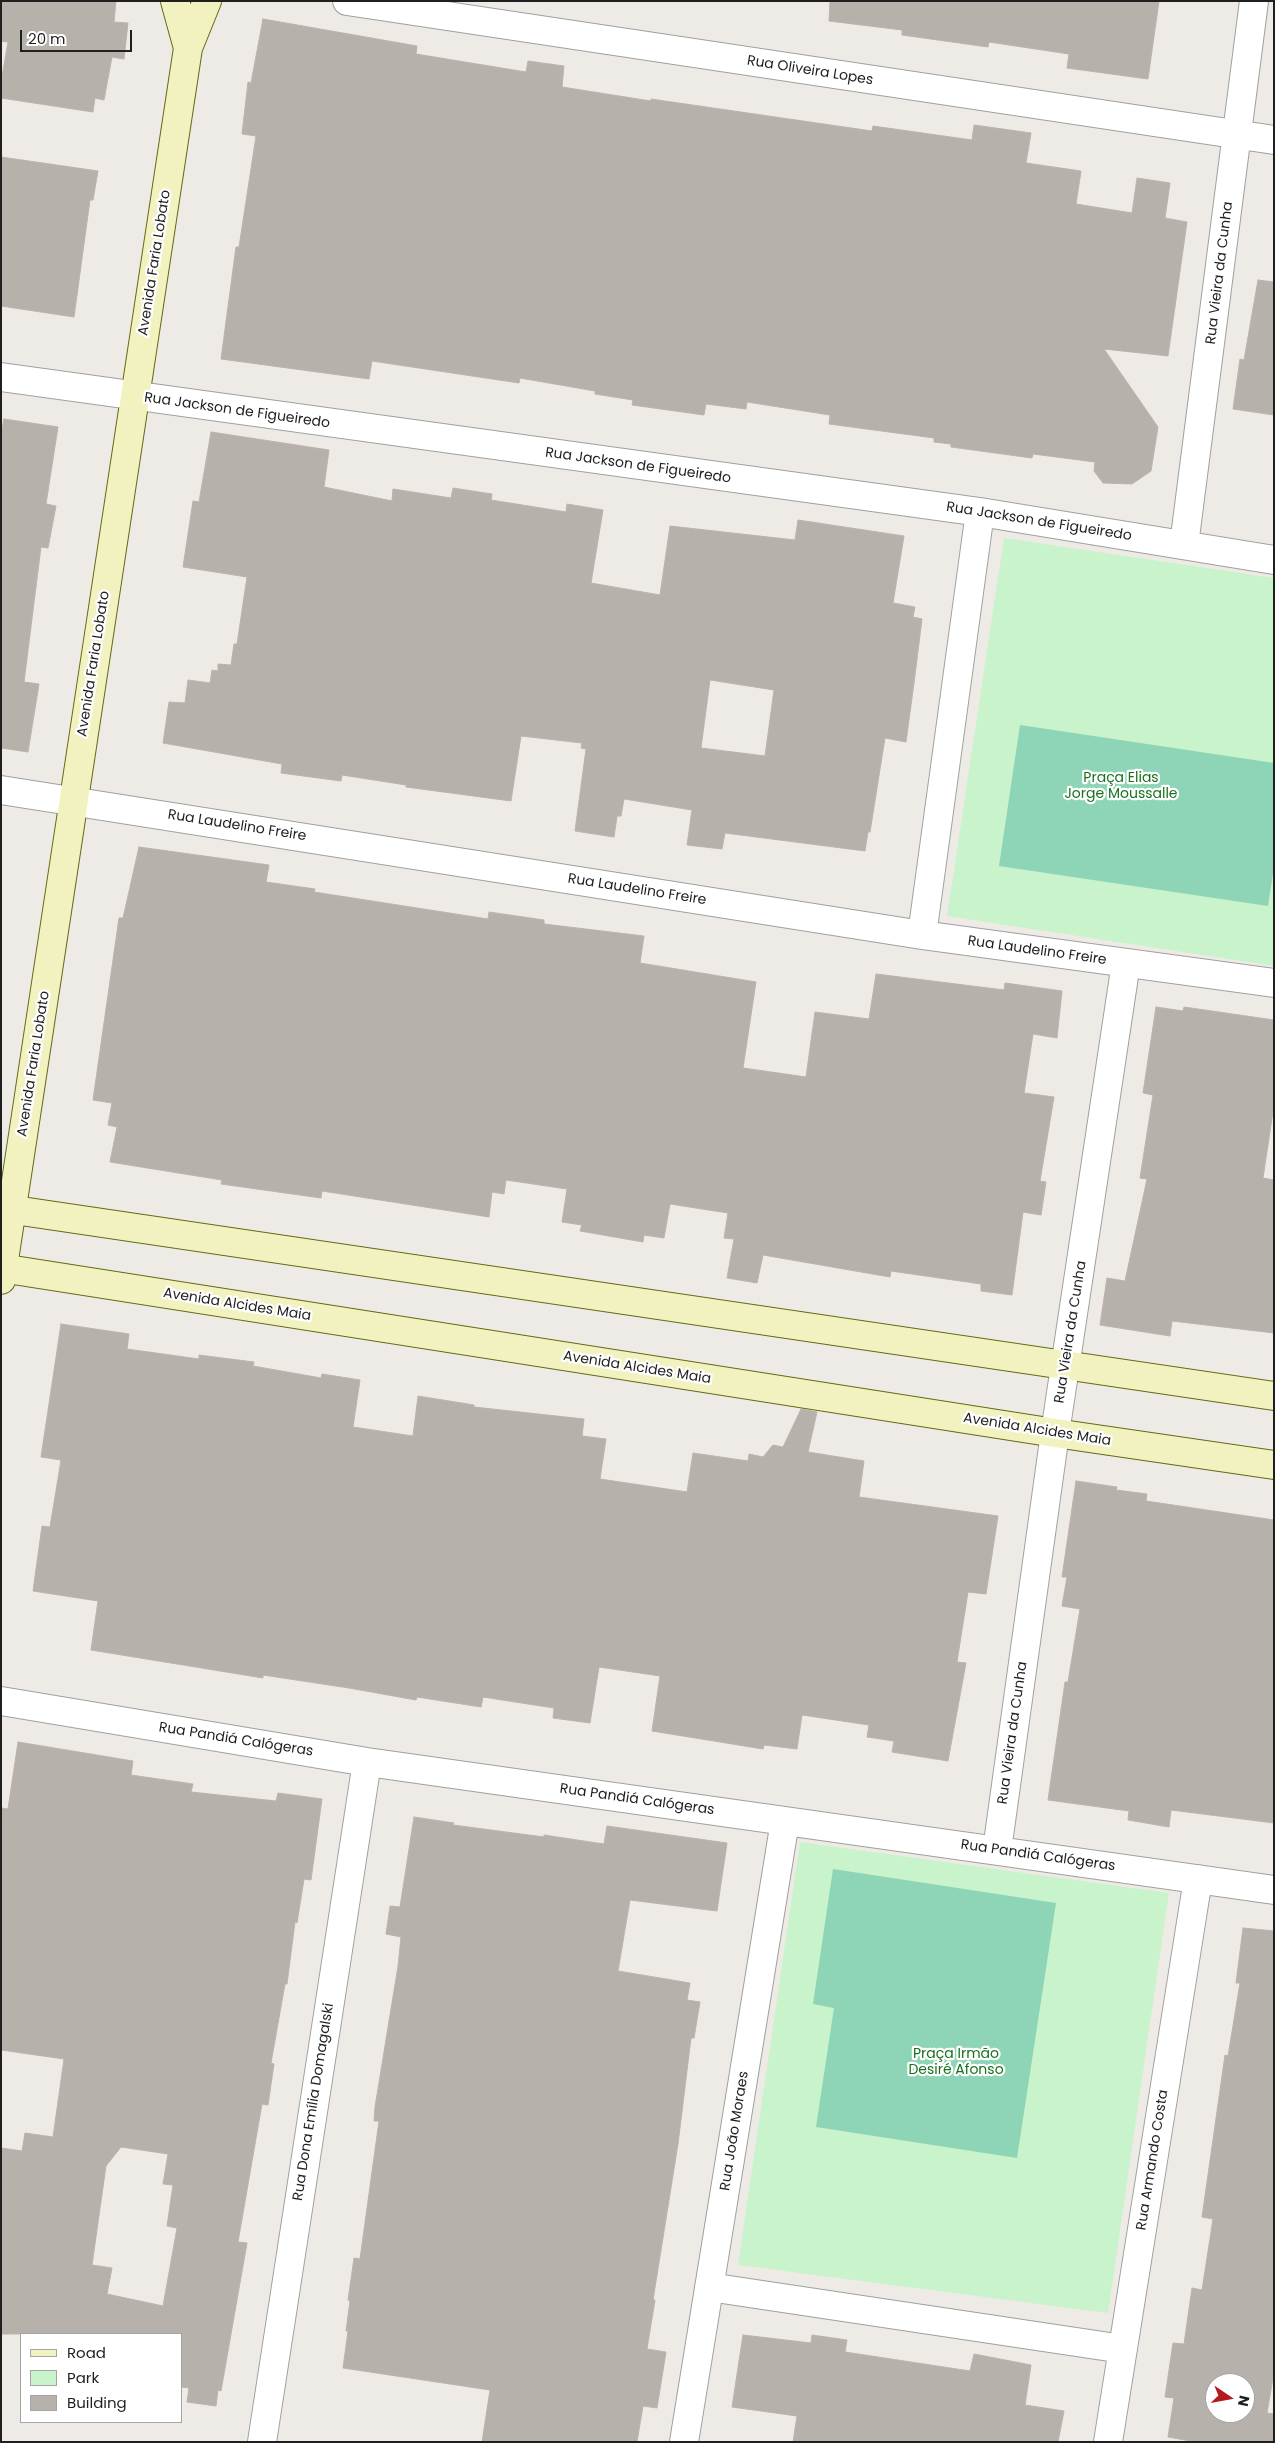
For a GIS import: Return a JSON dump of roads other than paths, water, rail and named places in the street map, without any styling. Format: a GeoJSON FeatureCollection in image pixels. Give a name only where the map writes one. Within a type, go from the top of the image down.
{"type":"FeatureCollection","features":[{"type":"Feature","properties":{"kind":"street","name":"Avenida Faria Lobato"},"geometry":{"type":"LineString","coordinates":[[175,1],[188,48]]}},
{"type":"Feature","properties":{"kind":"street","name":"Avenida Faria Lobato"},"geometry":{"type":"LineString","coordinates":[[2,1272],[6,1208],[73,802],[188,48],[207,1]]}},
{"type":"Feature","properties":{"kind":"street","name":"Rua Oliveira Lopes"},"geometry":{"type":"LineString","coordinates":[[347,1],[1274,140]]}},
{"type":"Feature","properties":{"kind":"street","name":"Rua Vieira da Cunha"},"geometry":{"type":"LineString","coordinates":[[1184,546],[1254,1]]}},
{"type":"Feature","properties":{"kind":"street","name":"Rua Jackson de Figueiredo"},"geometry":{"type":"LineString","coordinates":[[1,377],[134,397],[980,512],[1274,560]]}},
{"type":"Feature","properties":{"kind":"street"},"geometry":{"type":"LineString","coordinates":[[922,935],[980,512]]}},
{"type":"Feature","properties":{"kind":"street","name":"Rua Laudelino Freire"},"geometry":{"type":"LineString","coordinates":[[1,790],[922,935],[1274,983]]}},
{"type":"Feature","properties":{"kind":"street","name":"Rua Vieira da Cunha"},"geometry":{"type":"LineString","coordinates":[[997,1850],[1055,1433],[1126,962]]}},
{"type":"Feature","properties":{"kind":"street"},"geometry":{"type":"LineString","coordinates":[[6,1208],[1274,1396]]}},
{"type":"Feature","properties":{"kind":"street","name":"Avenida Alcides Maia"},"geometry":{"type":"LineString","coordinates":[[2,1272],[1274,1465]]}},
{"type":"Feature","properties":{"kind":"street","name":"Rua Pandiá Calógeras"},"geometry":{"type":"LineString","coordinates":[[1,1701],[367,1762],[1274,1890]]}},
{"type":"Feature","properties":{"kind":"street","name":"Rua Dona Emília Domagalski"},"geometry":{"type":"LineString","coordinates":[[262,2442],[367,1762]]}},
{"type":"Feature","properties":{"kind":"street","name":"Rua João Moraes"},"geometry":{"type":"LineString","coordinates":[[684,2442],[785,1821]]}},
{"type":"Feature","properties":{"kind":"street","name":"Rua Armando Costa"},"geometry":{"type":"LineString","coordinates":[[1108,2442],[1198,1879]]}},
{"type":"Feature","properties":{"kind":"street"},"geometry":{"type":"LineString","coordinates":[[710,2287],[1123,2350]]}},
{"type":"Feature","properties":{"kind":"park label","name":"Praça Elias Jorge Moussalle"},"geometry":{"type":"Point","coordinates":[1121,786]}},
{"type":"Feature","properties":{"kind":"park label","name":"Praça Irmão Desiré Afonso"},"geometry":{"type":"Point","coordinates":[956,2062]}}]}
